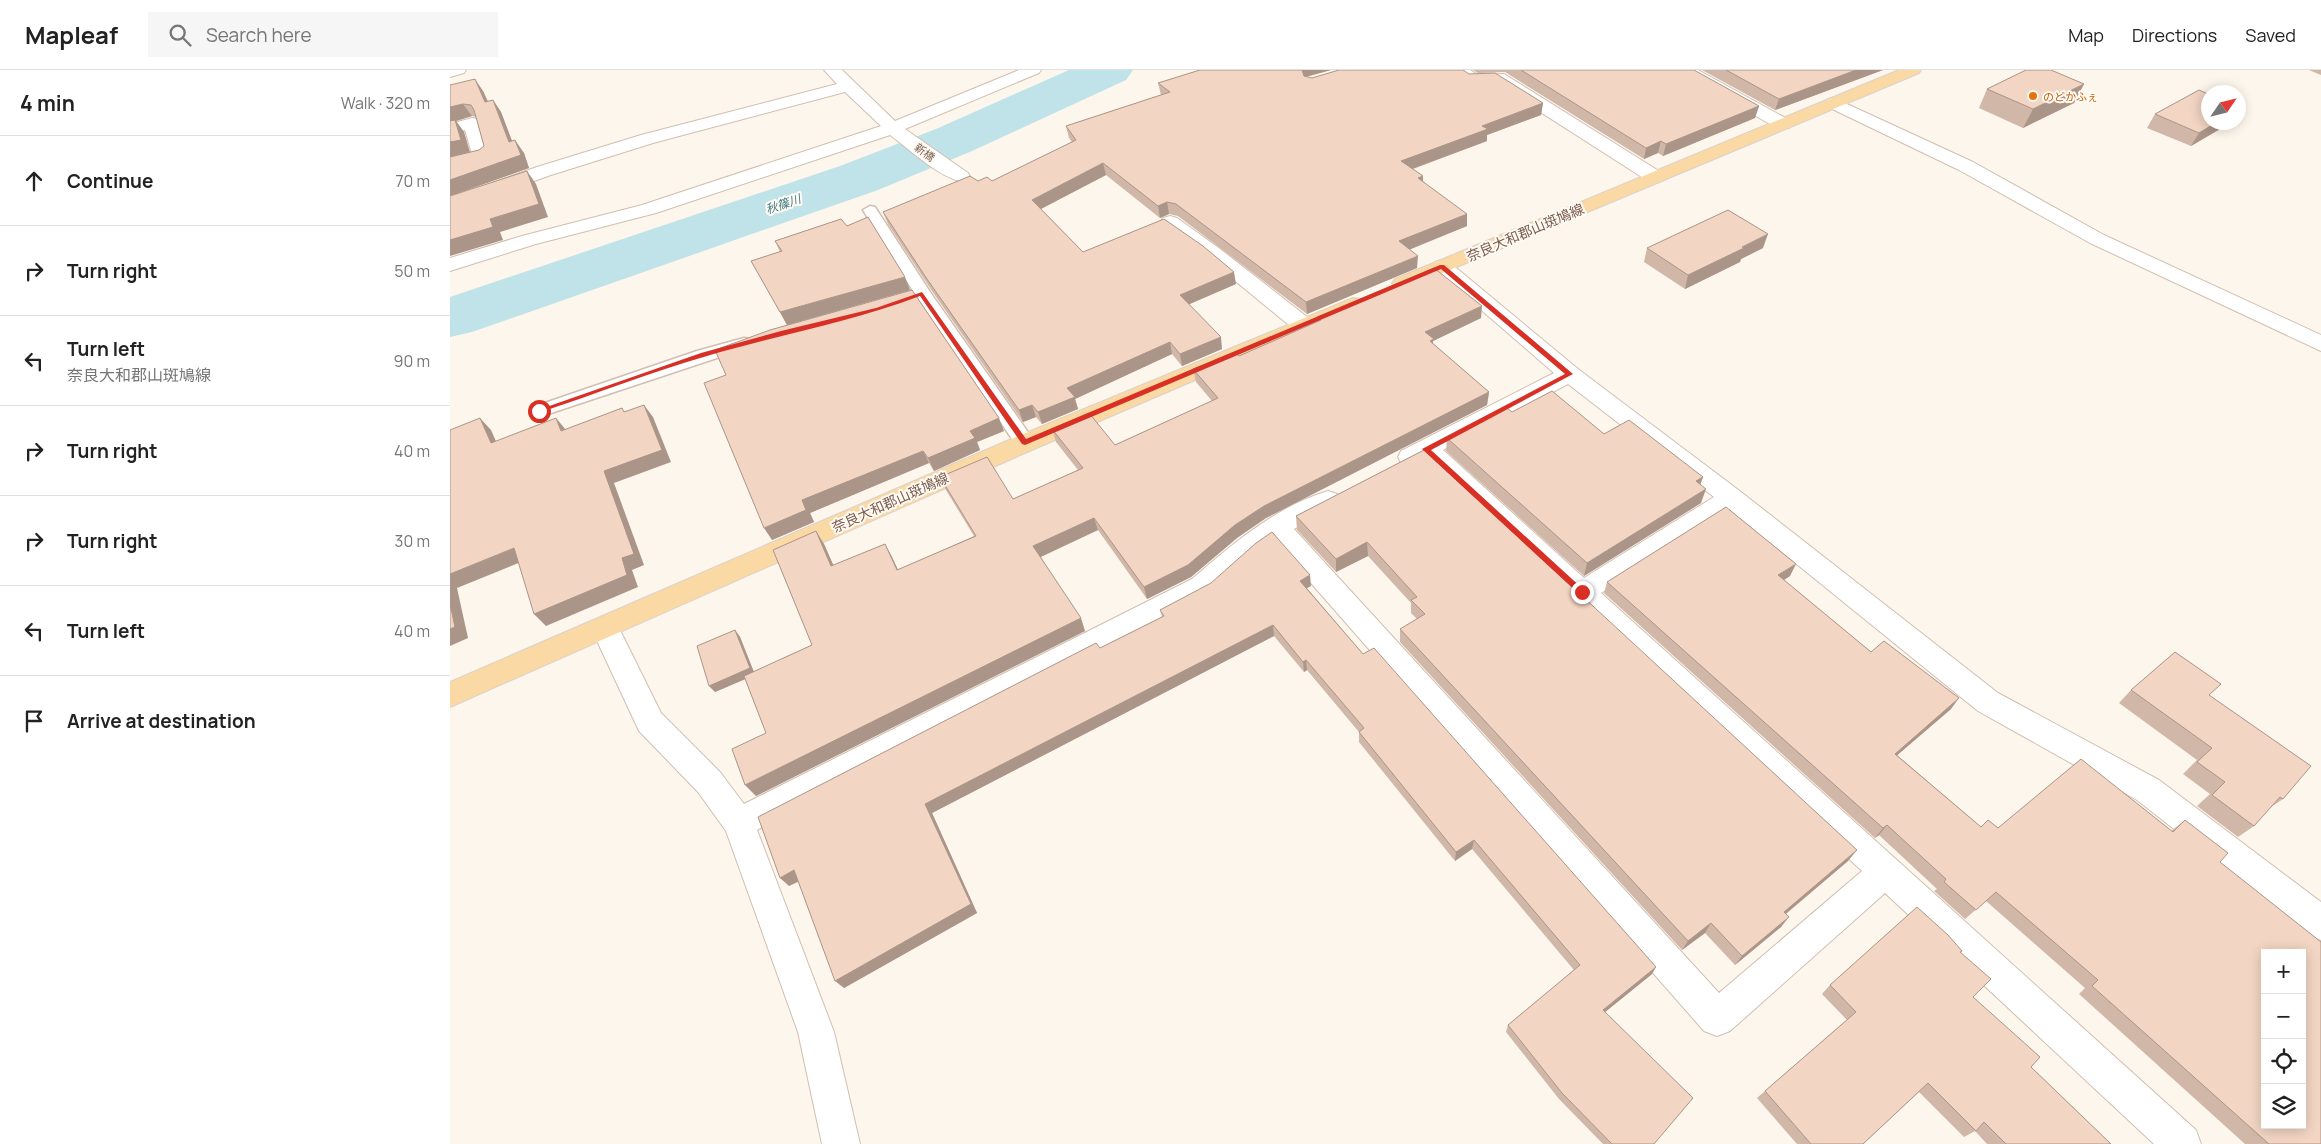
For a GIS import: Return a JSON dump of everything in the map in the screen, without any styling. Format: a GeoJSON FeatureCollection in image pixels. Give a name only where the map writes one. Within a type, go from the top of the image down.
{"type":"FeatureCollection","features":[{"type":"Feature","properties":{"kind":"main road","name":"奈良大和郡山斑鳩線"},"geometry":{"type":"LineString","coordinates":[[450,695],[1025,442],[1913,70]]}},
{"type":"Feature","properties":{"kind":"street"},"geometry":{"type":"LineString","coordinates":[[450,72],[458,70]]}},
{"type":"Feature","properties":{"kind":"street","name":"新橋"},"geometry":{"type":"LineString","coordinates":[[832,70],[894,129],[958,176]]}},
{"type":"Feature","properties":{"kind":"street"},"geometry":{"type":"LineString","coordinates":[[450,265],[529,240],[649,209],[894,129],[1033,70]]}},
{"type":"Feature","properties":{"kind":"street"},"geometry":{"type":"LineString","coordinates":[[1459,70],[1475,80],[1498,78],[1655,177]]}},
{"type":"Feature","properties":{"kind":"street"},"geometry":{"type":"LineString","coordinates":[[1686,70],[1783,124]]}},
{"type":"Feature","properties":{"kind":"street"},"geometry":{"type":"LineString","coordinates":[[450,205],[544,171],[648,139],[848,86]]}},
{"type":"Feature","properties":{"kind":"street"},"geometry":{"type":"LineString","coordinates":[[1834,103],[1966,166],[2097,239],[2321,344]]}},
{"type":"Feature","properties":{"kind":"street"},"geometry":{"type":"LineString","coordinates":[[450,128],[472,123],[482,157],[450,164]]}},
{"type":"Feature","properties":{"kind":"street"},"geometry":{"type":"LineString","coordinates":[[1170,222],[1213,253],[1302,325]]}},
{"type":"Feature","properties":{"kind":"street"},"geometry":{"type":"LineString","coordinates":[[1442,266],[1570,374],[1732,498],[1988,702],[2148,790],[2321,923]]}},
{"type":"Feature","properties":{"kind":"street"},"geometry":{"type":"LineString","coordinates":[[1390,468],[1570,374]]}},
{"type":"Feature","properties":{"kind":"street"},"geometry":{"type":"LineString","coordinates":[[1426,449],[2182,1144]]}},
{"type":"Feature","properties":{"kind":"street"},"geometry":{"type":"LineString","coordinates":[[739,823],[1202,586],[1247,546],[1276,527],[1346,490]]}},
{"type":"Feature","properties":{"kind":"street"},"geometry":{"type":"LineString","coordinates":[[1582,592],[1732,498]]}},
{"type":"Feature","properties":{"kind":"street"},"geometry":{"type":"LineString","coordinates":[[1276,527],[1718,1018],[1886,872]]}},
{"type":"Feature","properties":{"kind":"street"},"geometry":{"type":"LineString","coordinates":[[605,628],[650,722],[709,782],[739,823],[816,1032],[841,1144]]}},
{"type":"Feature","properties":{"kind":"lane"},"geometry":{"type":"LineString","coordinates":[[870,210],[922,294],[1025,442]]}},
{"type":"Feature","properties":{"kind":"lane"},"geometry":{"type":"LineString","coordinates":[[869,312],[922,294]]}},
{"type":"Feature","properties":{"kind":"lane"},"geometry":{"type":"LineString","coordinates":[[539,411],[703,355],[764,338]]}},
{"type":"Feature","properties":{"kind":"building"},"geometry":{"type":"Polygon","coordinates":[[[1200,70],[1302,70],[1304,76],[1312,78],[1339,70],[1463,70],[1469,74],[1495,73],[1543,103],[1482,126],[1488,129],[1401,161],[1423,176],[1418,178],[1467,214],[1399,241],[1418,256],[1306,302],[1176,204],[1167,202],[1158,206],[1103,163],[1032,200],[1083,252],[1164,219],[1203,246],[1234,272],[1180,295],[1221,337],[1180,354],[1170,342],[1067,388],[1075,397],[1038,412],[1032,405],[1019,410],[927,279],[883,212],[970,176],[978,181],[987,177],[992,181],[1076,140],[1066,126],[1170,92],[1158,83],[1200,70]]]}},
{"type":"Feature","properties":{"kind":"building"},"geometry":{"type":"Polygon","coordinates":[[[1521,70],[1694,70],[1759,106],[1666,144],[1661,141],[1646,148],[1521,70]]]}},
{"type":"Feature","properties":{"kind":"building"},"geometry":{"type":"Polygon","coordinates":[[[1726,70],[1856,70],[1779,99],[1726,70]]]}},
{"type":"Feature","properties":{"kind":"building"},"geometry":{"type":"Polygon","coordinates":[[[2026,70],[2051,70],[2084,84],[2033,109],[1987,89],[2026,70]]]}},
{"type":"Feature","properties":{"kind":"building"},"geometry":{"type":"Polygon","coordinates":[[[475,79],[485,102],[493,100],[509,142],[515,140],[521,155],[450,180],[450,157],[479,150],[484,146],[471,105],[463,104],[450,107],[450,85],[475,79]]]}},
{"type":"Feature","properties":{"kind":"building"},"geometry":{"type":"Polygon","coordinates":[[[2199,90],[2201,91],[2201,130],[2204,130],[2199,133],[2155,114],[2199,90]]]}},
{"type":"Feature","properties":{"kind":"building"},"geometry":{"type":"Polygon","coordinates":[[[455,120],[461,140],[450,142],[450,121],[455,120]]]}},
{"type":"Feature","properties":{"kind":"building"},"geometry":{"type":"Polygon","coordinates":[[[527,171],[539,204],[490,219],[493,227],[450,240],[450,196],[527,171]]]}},
{"type":"Feature","properties":{"kind":"building"},"geometry":{"type":"Polygon","coordinates":[[[1728,210],[1768,234],[1742,247],[1744,248],[1688,275],[1647,248],[1728,210]]]}},
{"type":"Feature","properties":{"kind":"building"},"geometry":{"type":"Polygon","coordinates":[[[868,217],[905,277],[780,312],[751,261],[782,251],[775,241],[841,219],[847,226],[868,217]]]}},
{"type":"Feature","properties":{"kind":"building"},"geometry":{"type":"Polygon","coordinates":[[[1434,268],[1482,306],[1425,332],[1434,339],[1430,341],[1489,392],[1264,506],[1235,525],[1188,565],[1144,587],[1094,518],[1033,546],[1081,618],[745,785],[732,749],[766,733],[744,676],[812,645],[773,550],[816,531],[831,566],[885,544],[897,570],[976,536],[940,477],[987,457],[1013,499],[1083,468],[1052,429],[1089,413],[1115,445],[1218,398],[1193,369],[1235,352],[1239,356],[1321,320],[1317,317],[1434,268]]]}},
{"type":"Feature","properties":{"kind":"building"},"geometry":{"type":"Polygon","coordinates":[[[912,290],[999,418],[970,431],[975,438],[928,458],[923,451],[802,500],[806,510],[764,528],[704,383],[726,375],[715,350],[770,330],[912,290]]]}},
{"type":"Feature","properties":{"kind":"building"},"geometry":{"type":"Polygon","coordinates":[[[1552,391],[1604,434],[1629,420],[1703,477],[1696,481],[1706,489],[1587,563],[1447,438],[1506,407],[1512,412],[1552,391]]]}},
{"type":"Feature","properties":{"kind":"building"},"geometry":{"type":"Polygon","coordinates":[[[644,405],[662,450],[604,471],[634,554],[622,558],[627,575],[534,614],[514,548],[450,574],[450,430],[480,418],[491,443],[556,418],[561,431],[622,408],[624,412],[644,405]]]}},
{"type":"Feature","properties":{"kind":"building"},"geometry":{"type":"Polygon","coordinates":[[[1424,450],[1857,850],[1784,912],[1789,917],[1742,956],[1711,923],[1688,941],[1400,629],[1425,614],[1411,600],[1417,597],[1367,542],[1336,559],[1296,516],[1424,450]]]}},
{"type":"Feature","properties":{"kind":"building"},"geometry":{"type":"Polygon","coordinates":[[[1726,507],[1796,564],[1778,575],[1871,652],[1884,641],[1959,698],[1895,754],[1981,827],[1988,820],[1998,828],[2081,759],[2173,832],[2185,820],[2228,853],[2220,862],[2321,942],[2321,1144],[2269,1144],[2092,986],[2098,980],[1996,892],[1976,910],[1944,882],[1946,879],[1887,825],[1883,828],[1607,582],[1726,507]]]}},
{"type":"Feature","properties":{"kind":"building"},"geometry":{"type":"Polygon","coordinates":[[[1272,532],[1310,575],[1300,581],[1363,654],[1374,648],[1656,967],[1603,1010],[1693,1098],[1654,1144],[1612,1144],[1562,1093],[1508,1025],[1580,965],[1474,840],[1456,852],[1359,732],[1364,728],[1306,660],[1303,662],[1273,625],[925,804],[971,904],[835,981],[794,870],[780,878],[758,817],[1096,643],[1100,648],[1164,616],[1160,610],[1211,583],[1256,543],[1272,532]]]}},
{"type":"Feature","properties":{"kind":"building"},"geometry":{"type":"Polygon","coordinates":[[[450,604],[455,627],[450,629],[450,604]]]}},
{"type":"Feature","properties":{"kind":"building"},"geometry":{"type":"Polygon","coordinates":[[[735,630],[750,668],[709,686],[697,646],[735,630]]]}},
{"type":"Feature","properties":{"kind":"building"},"geometry":{"type":"Polygon","coordinates":[[[2175,652],[2221,684],[2209,695],[2311,766],[2283,799],[2280,797],[2254,826],[2212,795],[2225,782],[2197,762],[2212,748],[2131,690],[2175,652]]]}},
{"type":"Feature","properties":{"kind":"building"},"geometry":{"type":"Polygon","coordinates":[[[1917,907],[1948,935],[1962,951],[1960,952],[1991,979],[1973,997],[2040,1057],[2031,1067],[2111,1144],[2006,1144],[1984,1122],[1976,1131],[1928,1083],[1863,1144],[1811,1144],[1765,1091],[1856,1012],[1830,985],[1917,907]]]}},
{"type":"Feature","properties":{"kind":"waterway","name":"秋篠川"},"geometry":{"type":"LineString","coordinates":[[450,318],[793,199],[859,178],[954,140],[1109,70]]}},
{"type":"Feature","properties":{"kind":"place","name":"のどかふぇ"},"geometry":{"type":"Point","coordinates":[2033,96]}},
{"type":"Feature","properties":{"kind":"route"},"geometry":{"type":"LineString","coordinates":[[539,411],[703,355],[781,333],[878,310],[922,294],[1025,442],[1442,266],[1570,374],[1426,449],[1582,592]]}}]}
